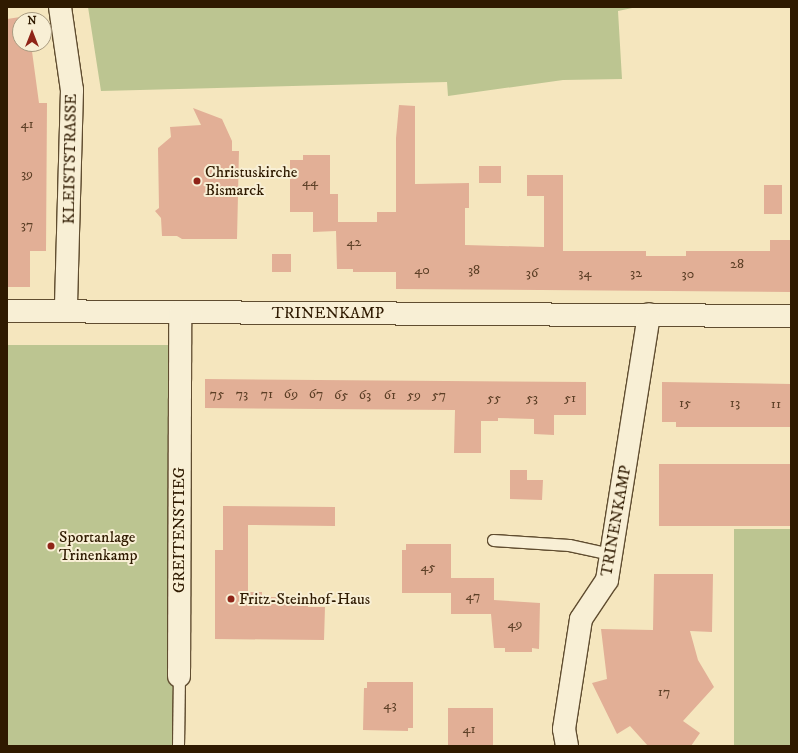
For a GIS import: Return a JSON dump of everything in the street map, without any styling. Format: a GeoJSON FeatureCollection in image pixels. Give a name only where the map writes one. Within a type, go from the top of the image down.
{"type":"FeatureCollection","features":[{"type":"Feature","properties":{"kind":"street","name":"KLEISTSTRASSE"},"geometry":{"type":"LineString","coordinates":[[60,7],[72,90],[66,311]]}},
{"type":"Feature","properties":{"kind":"street","name":"TRINENKAMP"},"geometry":{"type":"LineString","coordinates":[[7,311],[791,316]]}},
{"type":"Feature","properties":{"kind":"street","name":"GREITENSTIEG"},"geometry":{"type":"LineString","coordinates":[[179,676],[180,313]]}},
{"type":"Feature","properties":{"kind":"street","name":"TRINENKAMP"},"geometry":{"type":"LineString","coordinates":[[567,746],[564,729],[581,619],[607,580],[649,314]]}},
{"type":"Feature","properties":{"kind":"lane"},"geometry":{"type":"LineString","coordinates":[[493,540],[569,545],[611,554]]}},
{"type":"Feature","properties":{"kind":"lane","name":"GREITENSTIEG"},"geometry":{"type":"LineString","coordinates":[[178,746],[179,676]]}},
{"type":"Feature","properties":{"kind":"green space"},"geometry":{"type":"Polygon","coordinates":[[[88,7],[637,7],[618,11],[622,79],[563,80],[448,96],[447,82],[101,91],[88,7]]]}},
{"type":"Feature","properties":{"kind":"green space"},"geometry":{"type":"Polygon","coordinates":[[[7,345],[178,345],[178,746],[7,746],[7,345]]]}},
{"type":"Feature","properties":{"kind":"green space"},"geometry":{"type":"Polygon","coordinates":[[[734,529],[791,529],[791,746],[734,746],[734,529]]]}},
{"type":"Feature","properties":{"kind":"building"},"geometry":{"type":"Polygon","coordinates":[[[12,18],[12,52],[32,52],[39,103],[47,103],[46,251],[30,251],[30,287],[7,287],[7,19],[12,18]]]}},
{"type":"Feature","properties":{"kind":"building"},"geometry":{"type":"Polygon","coordinates":[[[399,105],[415,106],[415,184],[469,183],[469,208],[465,208],[465,245],[544,247],[544,196],[527,196],[527,175],[563,175],[563,251],[646,251],[646,256],[686,256],[686,251],[770,251],[770,240],[791,240],[791,292],[396,289],[396,272],[353,272],[353,269],[337,269],[336,231],[313,232],[313,212],[290,212],[290,160],[303,160],[303,155],[330,155],[330,194],[338,194],[338,222],[377,222],[377,212],[396,212],[396,138],[399,105]]]}},
{"type":"Feature","properties":{"kind":"building","name":"Christuskirche Bismarck"},"geometry":{"type":"Polygon","coordinates":[[[193,108],[222,119],[232,141],[232,151],[239,151],[237,239],[182,239],[177,236],[162,236],[161,218],[155,211],[159,208],[158,148],[171,137],[170,127],[201,125],[193,108]]]}},
{"type":"Feature","properties":{"kind":"building"},"geometry":{"type":"Polygon","coordinates":[[[479,166],[501,166],[501,183],[479,183],[479,166]]]}},
{"type":"Feature","properties":{"kind":"building"},"geometry":{"type":"Polygon","coordinates":[[[764,185],[782,185],[782,214],[764,214],[764,185]]]}},
{"type":"Feature","properties":{"kind":"building"},"geometry":{"type":"Polygon","coordinates":[[[272,254],[291,254],[291,272],[272,272],[272,254]]]}},
{"type":"Feature","properties":{"kind":"building"},"geometry":{"type":"Polygon","coordinates":[[[205,379],[586,382],[586,415],[554,415],[554,435],[534,434],[534,419],[498,418],[498,421],[481,421],[481,453],[454,453],[455,410],[205,408],[205,379]]]}},
{"type":"Feature","properties":{"kind":"building"},"geometry":{"type":"Polygon","coordinates":[[[662,382],[791,384],[791,427],[676,427],[676,422],[662,422],[662,382]]]}},
{"type":"Feature","properties":{"kind":"building"},"geometry":{"type":"Polygon","coordinates":[[[659,464],[790,464],[790,526],[659,526],[659,464]]]}},
{"type":"Feature","properties":{"kind":"building"},"geometry":{"type":"Polygon","coordinates":[[[510,470],[527,470],[527,480],[543,480],[542,500],[510,499],[510,470]]]}},
{"type":"Feature","properties":{"kind":"building","name":"Fritz-Steinhof-Haus"},"geometry":{"type":"Polygon","coordinates":[[[223,506],[335,507],[335,526],[248,525],[248,592],[262,592],[262,597],[308,597],[308,607],[325,607],[324,640],[215,639],[215,550],[223,550],[223,506]]]}},
{"type":"Feature","properties":{"kind":"building"},"geometry":{"type":"Polygon","coordinates":[[[406,544],[451,544],[451,593],[402,593],[402,550],[406,550],[406,544]]]}},
{"type":"Feature","properties":{"kind":"building"},"geometry":{"type":"Polygon","coordinates":[[[654,574],[713,574],[712,632],[690,631],[698,660],[714,687],[683,721],[700,733],[691,746],[648,746],[630,726],[617,734],[592,683],[607,679],[601,629],[653,630],[654,574]]]}},
{"type":"Feature","properties":{"kind":"building"},"geometry":{"type":"Polygon","coordinates":[[[451,578],[494,578],[494,600],[540,603],[539,649],[532,648],[532,652],[505,652],[505,648],[494,648],[491,614],[451,614],[451,578]]]}},
{"type":"Feature","properties":{"kind":"building"},"geometry":{"type":"Polygon","coordinates":[[[367,682],[413,682],[413,728],[408,728],[408,731],[363,730],[364,688],[367,688],[367,682]]]}},
{"type":"Feature","properties":{"kind":"building"},"geometry":{"type":"Polygon","coordinates":[[[448,708],[493,708],[493,746],[448,746],[448,708]]]}},
{"type":"Feature","properties":{"kind":"place","name":"Christuskirche Bismarck"},"geometry":{"type":"Point","coordinates":[197,181]}},
{"type":"Feature","properties":{"kind":"place","name":"Sportanlage Trinenkamp"},"geometry":{"type":"Point","coordinates":[51,546]}},
{"type":"Feature","properties":{"kind":"place","name":"Fritz-Steinhof-Haus"},"geometry":{"type":"Point","coordinates":[231,599]}}]}
